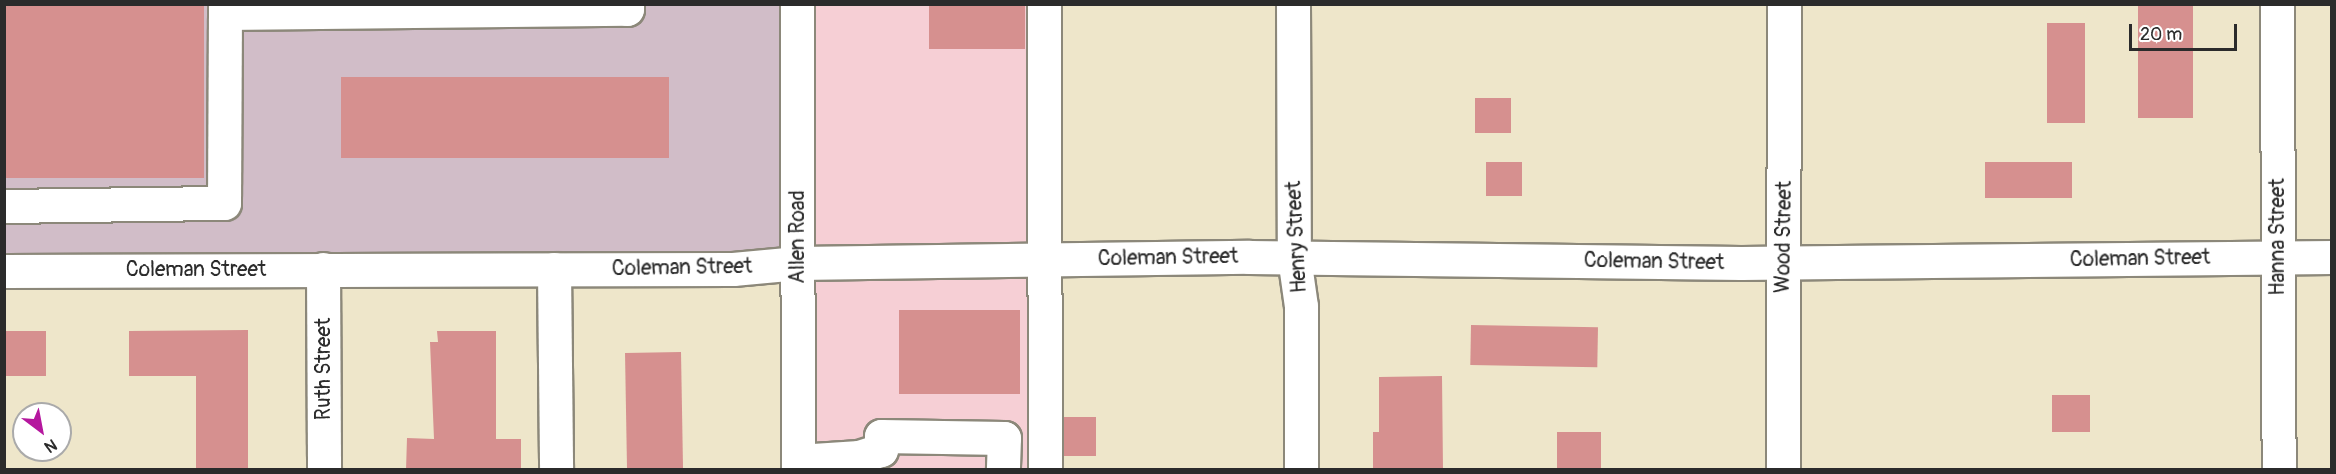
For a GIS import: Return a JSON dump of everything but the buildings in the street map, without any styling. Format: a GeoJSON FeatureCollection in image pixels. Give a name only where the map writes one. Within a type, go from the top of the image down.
{"type":"FeatureCollection","features":[{"type":"Feature","properties":{"kind":"street"},"geometry":{"type":"LineString","coordinates":[[4,206],[224,203],[225,9],[627,9],[627,4]]}},
{"type":"Feature","properties":{"kind":"street","name":"Allen Road"},"geometry":{"type":"LineString","coordinates":[[797,4],[798,465]]}},
{"type":"Feature","properties":{"kind":"street"},"geometry":{"type":"LineString","coordinates":[[1044,4],[1045,470]]}},
{"type":"Feature","properties":{"kind":"street","name":"Henry Street"},"geometry":{"type":"LineString","coordinates":[[1293,4],[1294,257],[1301,306],[1300,470]]}},
{"type":"Feature","properties":{"kind":"street","name":"Wood Street"},"geometry":{"type":"LineString","coordinates":[[1783,470],[1784,4]]}},
{"type":"Feature","properties":{"kind":"street","name":"Hanna Street"},"geometry":{"type":"LineString","coordinates":[[2277,4],[2279,470]]}},
{"type":"Feature","properties":{"kind":"street","name":"Coleman Street"},"geometry":{"type":"LineString","coordinates":[[4,271],[734,269],[798,263],[1294,257],[1784,262],[2331,257]]}},
{"type":"Feature","properties":{"kind":"street","name":"Ruth Street"},"geometry":{"type":"LineString","coordinates":[[323,269],[324,470]]}},
{"type":"Feature","properties":{"kind":"street"},"geometry":{"type":"LineString","coordinates":[[554,269],[556,470]]}},
{"type":"Feature","properties":{"kind":"street"},"geometry":{"type":"LineString","coordinates":[[798,465],[859,457],[881,460],[881,436],[1004,438],[1003,470]]}},
{"type":"Feature","properties":{"kind":"shaded area"},"geometry":{"type":"Polygon","coordinates":[[[4,5],[797,5],[797,271],[4,271],[4,5]]]}},
{"type":"Feature","properties":{"kind":"shaded area"},"geometry":{"type":"Polygon","coordinates":[[[797,5],[1044,5],[1044,469],[797,469],[797,5]]]}}]}
